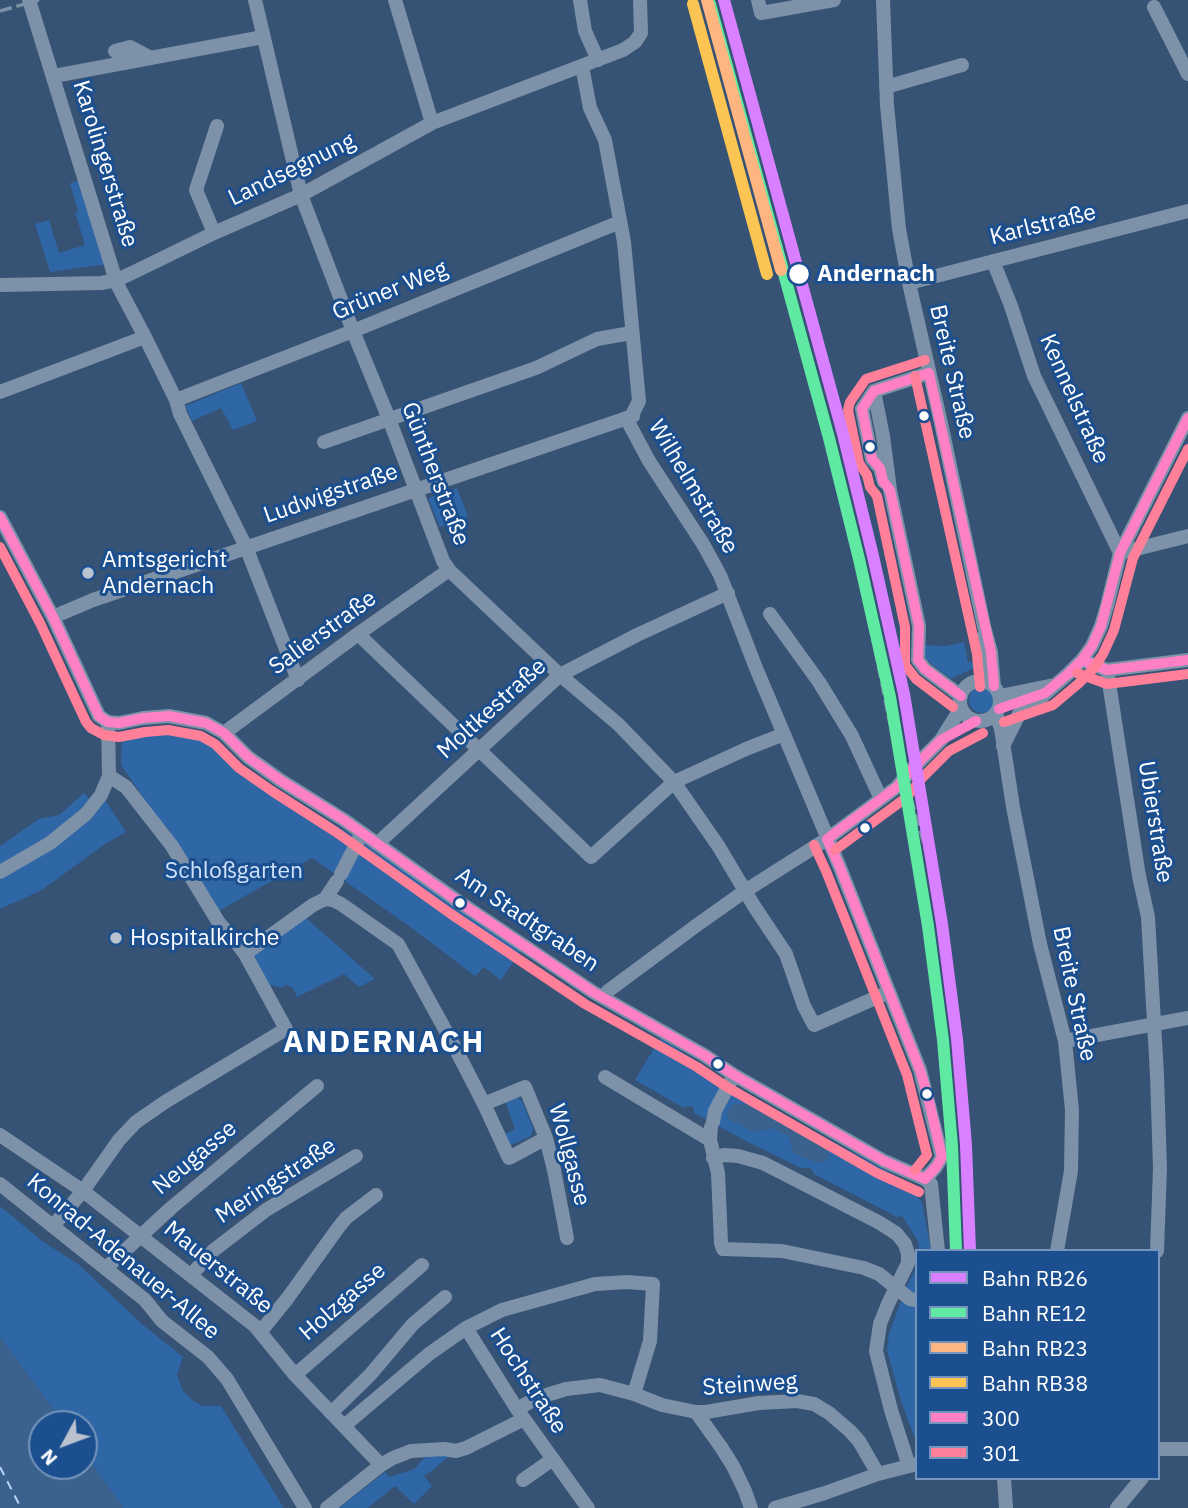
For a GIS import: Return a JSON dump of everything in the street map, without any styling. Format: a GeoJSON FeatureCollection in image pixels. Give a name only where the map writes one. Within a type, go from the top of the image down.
{"type":"FeatureCollection","features":[{"type":"Feature","properties":{"kind":"street","name":"Karolingerstraße"},"geometry":{"type":"LineString","coordinates":[[29,0],[117,279],[246,547],[298,680]]}},
{"type":"Feature","properties":{"kind":"street","name":"Güntherstraße"},"geometry":{"type":"LineString","coordinates":[[255,0],[301,195],[443,561],[449,570],[560,675],[618,724],[674,782],[719,847],[786,954],[804,1006],[814,1025],[889,992]]}},
{"type":"Feature","properties":{"kind":"street"},"geometry":{"type":"LineString","coordinates":[[395,0],[432,123]]}},
{"type":"Feature","properties":{"kind":"street"},"geometry":{"type":"LineString","coordinates":[[580,0],[585,30],[598,60]]}},
{"type":"Feature","properties":{"kind":"street","name":"Landsegnung"},"geometry":{"type":"LineString","coordinates":[[0,285],[101,283],[117,279],[301,195],[432,123],[623,50],[635,42],[641,33],[640,0]]}},
{"type":"Feature","properties":{"kind":"street"},"geometry":{"type":"LineString","coordinates":[[760,6],[834,0]]}},
{"type":"Feature","properties":{"kind":"street","name":"Breite Straße"},"geometry":{"type":"LineString","coordinates":[[883,0],[886,87],[898,223],[991,652],[990,704],[1001,729],[1040,944],[1065,1041],[1072,1110],[1071,1171],[1057,1249]]}},
{"type":"Feature","properties":{"kind":"street"},"geometry":{"type":"LineString","coordinates":[[1154,7],[1188,74]]}},
{"type":"Feature","properties":{"kind":"street"},"geometry":{"type":"LineString","coordinates":[[54,76],[263,37]]}},
{"type":"Feature","properties":{"kind":"street"},"geometry":{"type":"LineString","coordinates":[[115,51],[130,47],[151,58]]}},
{"type":"Feature","properties":{"kind":"street"},"geometry":{"type":"LineString","coordinates":[[886,87],[962,65]]}},
{"type":"Feature","properties":{"kind":"street","name":"Wilhelmstraße"},"geometry":{"type":"LineString","coordinates":[[582,66],[590,108],[605,140],[624,242],[639,401],[633,416],[626,418],[649,461],[703,544],[728,593],[920,1070],[942,1157],[925,1179]]}},
{"type":"Feature","properties":{"kind":"street"},"geometry":{"type":"LineString","coordinates":[[214,233],[196,190],[218,126]]}},
{"type":"Feature","properties":{"kind":"street","name":"Karlstraße"},"geometry":{"type":"LineString","coordinates":[[909,283],[1188,211]]}},
{"type":"Feature","properties":{"kind":"street","name":"Grüner Weg"},"geometry":{"type":"LineString","coordinates":[[176,400],[620,222]]}},
{"type":"Feature","properties":{"kind":"street","name":"Kennelstraße"},"geometry":{"type":"LineString","coordinates":[[993,261],[1034,376],[1120,553]]}},
{"type":"Feature","properties":{"kind":"street"},"geometry":{"type":"LineString","coordinates":[[324,442],[536,368],[597,339],[631,333]]}},
{"type":"Feature","properties":{"kind":"street"},"geometry":{"type":"LineString","coordinates":[[0,392],[145,337]]}},
{"type":"Feature","properties":{"kind":"street"},"geometry":{"type":"LineString","coordinates":[[929,373],[874,391],[862,409],[872,459],[880,468],[883,481],[890,490],[919,626],[918,660],[925,670],[961,702],[970,718],[990,704],[1050,689]]}},
{"type":"Feature","properties":{"kind":"street","name":"Ludwigstraße"},"geometry":{"type":"LineString","coordinates":[[53,617],[93,600],[626,418]]}},
{"type":"Feature","properties":{"kind":"street"},"geometry":{"type":"LineString","coordinates":[[1003,747],[1019,714],[1082,660],[1092,646],[1101,626],[1120,553],[1188,418]]}},
{"type":"Feature","properties":{"kind":"street"},"geometry":{"type":"LineString","coordinates":[[0,517],[53,617],[99,716],[108,722],[109,776],[104,792],[86,814],[50,843],[0,872]]}},
{"type":"Feature","properties":{"kind":"street"},"geometry":{"type":"LineString","coordinates":[[1120,553],[1188,536]]}},
{"type":"Feature","properties":{"kind":"street","name":"Salierstraße"},"geometry":{"type":"LineString","coordinates":[[224,733],[449,570]]}},
{"type":"Feature","properties":{"kind":"street","name":"Moltkestraße"},"geometry":{"type":"LineString","coordinates":[[377,844],[560,675],[637,635],[728,593]]}},
{"type":"Feature","properties":{"kind":"street"},"geometry":{"type":"LineString","coordinates":[[770,614],[819,682],[852,736],[881,799]]}},
{"type":"Feature","properties":{"kind":"street"},"geometry":{"type":"LineString","coordinates":[[358,634],[591,857],[674,782],[784,734]]}},
{"type":"Feature","properties":{"kind":"street"},"geometry":{"type":"LineString","coordinates":[[1082,660],[1107,670],[1188,660]]}},
{"type":"Feature","properties":{"kind":"street","name":"Ubierstraße"},"geometry":{"type":"LineString","coordinates":[[1107,670],[1139,876],[1149,917],[1160,1168],[1157,1249]]}},
{"type":"Feature","properties":{"kind":"street"},"geometry":{"type":"LineString","coordinates":[[941,740],[968,685],[990,704]]}},
{"type":"Feature","properties":{"kind":"street"},"geometry":{"type":"LineString","coordinates":[[604,998],[608,991],[745,891],[827,839],[897,787],[941,740],[990,704]]}},
{"type":"Feature","properties":{"kind":"street","name":"Am Stadtgraben"},"geometry":{"type":"LineString","coordinates":[[108,722],[169,716],[206,723],[224,733],[248,757],[604,998],[884,1161],[925,1179]]}},
{"type":"Feature","properties":{"kind":"street"},"geometry":{"type":"LineString","coordinates":[[53,1226],[83,1191],[124,1134],[146,1114],[286,1029],[245,954],[219,923],[172,846],[126,786],[109,776]]}},
{"type":"Feature","properties":{"kind":"street"},"geometry":{"type":"LineString","coordinates":[[245,954],[306,909],[325,899],[362,833]]}},
{"type":"Feature","properties":{"kind":"street"},"geometry":{"type":"LineString","coordinates":[[325,899],[341,904],[398,944],[453,1044],[509,1158],[546,1138]]}},
{"type":"Feature","properties":{"kind":"street"},"geometry":{"type":"LineString","coordinates":[[1065,1041],[1188,1018]]}},
{"type":"Feature","properties":{"kind":"street"},"geometry":{"type":"LineString","coordinates":[[704,1129],[734,1075]]}},
{"type":"Feature","properties":{"kind":"street"},"geometry":{"type":"LineString","coordinates":[[605,1077],[704,1129],[718,1173],[723,1249],[782,1251],[864,1268],[879,1274],[910,1299],[915,1300]]}},
{"type":"Feature","properties":{"kind":"street","name":"Neugasse"},"geometry":{"type":"LineString","coordinates":[[106,1268],[171,1208],[317,1086]]}},
{"type":"Feature","properties":{"kind":"street","name":"Wollgasse"},"geometry":{"type":"LineString","coordinates":[[484,1104],[525,1087],[546,1138],[567,1238]]}},
{"type":"Feature","properties":{"kind":"street","name":"Mauerstraße"},"geometry":{"type":"LineString","coordinates":[[0,1135],[83,1191],[261,1331],[295,1375],[382,1465]]}},
{"type":"Feature","properties":{"kind":"street"},"geometry":{"type":"LineString","coordinates":[[725,1144],[738,1156]]}},
{"type":"Feature","properties":{"kind":"street"},"geometry":{"type":"LineString","coordinates":[[713,1158],[724,1155],[738,1156],[763,1163],[897,1234],[905,1244],[908,1254],[905,1272],[880,1324],[876,1351],[891,1410],[913,1465],[775,1508]]}},
{"type":"Feature","properties":{"kind":"street","name":"Meringstraße"},"geometry":{"type":"LineString","coordinates":[[191,1275],[214,1250],[266,1210],[356,1156]]}},
{"type":"Feature","properties":{"kind":"street"},"geometry":{"type":"LineString","coordinates":[[925,1179],[931,1184],[938,1249]]}},
{"type":"Feature","properties":{"kind":"street","name":"Konrad-Adenauer-Allee"},"geometry":{"type":"LineString","coordinates":[[0,1184],[145,1300],[162,1321],[197,1347],[218,1368],[305,1508]]}},
{"type":"Feature","properties":{"kind":"street"},"geometry":{"type":"LineString","coordinates":[[261,1331],[338,1227],[376,1195]]}},
{"type":"Feature","properties":{"kind":"street","name":"Holzgasse"},"geometry":{"type":"LineString","coordinates":[[295,1375],[422,1265]]}},
{"type":"Feature","properties":{"kind":"street"},"geometry":{"type":"LineString","coordinates":[[344,1426],[429,1354],[466,1328],[502,1310],[595,1284],[653,1284],[650,1341],[634,1394]]}},
{"type":"Feature","properties":{"kind":"street"},"geometry":{"type":"LineString","coordinates":[[331,1413],[370,1375],[413,1324],[445,1297]]}},
{"type":"Feature","properties":{"kind":"street","name":"Hochstraße"},"geometry":{"type":"LineString","coordinates":[[466,1328],[520,1414],[589,1508]]}},
{"type":"Feature","properties":{"kind":"street","name":"Steinweg"},"geometry":{"type":"LineString","coordinates":[[327,1508],[382,1465],[411,1451],[456,1451],[466,1448],[520,1414],[537,1398],[566,1389],[600,1385],[662,1405],[696,1412],[759,1403],[797,1401],[814,1404],[850,1431],[878,1474]]}},
{"type":"Feature","properties":{"kind":"street"},"geometry":{"type":"LineString","coordinates":[[696,1412],[733,1466],[751,1508]]}},
{"type":"Feature","properties":{"kind":"street"},"geometry":{"type":"LineString","coordinates":[[1161,1452],[1188,1449]]}},
{"type":"Feature","properties":{"kind":"street","name":"Hochstraße"},"geometry":{"type":"LineString","coordinates":[[523,1480],[552,1459]]}},
{"type":"Feature","properties":{"kind":"street"},"geometry":{"type":"LineString","coordinates":[[1004,1480],[1006,1508]]}},
{"type":"Feature","properties":{"kind":"street"},"geometry":{"type":"LineString","coordinates":[[1117,1508],[1140,1480]]}},
{"type":"Feature","properties":{"kind":"green space"},"geometry":{"type":"Polygon","coordinates":[[[83,180],[108,264],[50,272],[35,224],[49,220],[59,253],[85,245],[70,183],[83,180]]]}},
{"type":"Feature","properties":{"kind":"green space"},"geometry":{"type":"Polygon","coordinates":[[[241,383],[257,421],[233,430],[221,408],[192,421],[185,406],[241,383]]]}},
{"type":"Feature","properties":{"kind":"green space"},"geometry":{"type":"Polygon","coordinates":[[[457,488],[468,517],[440,527],[428,498],[457,488]]]}},
{"type":"Feature","properties":{"kind":"green space"},"geometry":{"type":"Polygon","coordinates":[[[964,642],[968,662],[978,661],[978,666],[951,679],[929,662],[922,645],[945,646],[964,642]]]}},
{"type":"Feature","properties":{"kind":"green space"},"geometry":{"type":"Polygon","coordinates":[[[982,687],[991,691],[995,700],[991,709],[982,713],[973,709],[969,700],[973,691],[982,687]]]}},
{"type":"Feature","properties":{"kind":"green space","name":"Schloßgarten"},"geometry":{"type":"Polygon","coordinates":[[[144,727],[176,727],[203,733],[212,738],[236,760],[279,790],[353,836],[521,951],[501,980],[484,967],[475,976],[312,858],[217,912],[169,830],[149,810],[121,765],[122,733],[144,727]]]}},
{"type":"Feature","properties":{"kind":"green space"},"geometry":{"type":"Polygon","coordinates":[[[84,793],[95,806],[103,797],[126,832],[42,890],[0,909],[0,846],[39,819],[59,815],[84,793]]]}},
{"type":"Feature","properties":{"kind":"green space"},"geometry":{"type":"Polygon","coordinates":[[[305,917],[375,979],[359,987],[344,974],[297,997],[293,988],[286,985],[281,988],[272,985],[267,989],[250,956],[305,917]]]}},
{"type":"Feature","properties":{"kind":"green space"},"geometry":{"type":"Polygon","coordinates":[[[660,1038],[741,1092],[900,1178],[922,1202],[931,1249],[919,1249],[918,1241],[902,1216],[897,1217],[814,1174],[811,1168],[801,1168],[748,1142],[694,1113],[691,1106],[684,1108],[635,1080],[660,1038]]]}},
{"type":"Feature","properties":{"kind":"green space"},"geometry":{"type":"Polygon","coordinates":[[[515,1096],[522,1101],[533,1128],[529,1137],[509,1146],[503,1135],[515,1129],[505,1101],[515,1096]]]}},
{"type":"Feature","properties":{"kind":"green space"},"geometry":{"type":"Polygon","coordinates":[[[0,1206],[42,1241],[78,1264],[142,1324],[183,1357],[177,1375],[183,1391],[203,1406],[221,1406],[284,1508],[123,1508],[98,1472],[98,1410],[54,1410],[0,1337],[0,1206]]]}},
{"type":"Feature","properties":{"kind":"green space"},"geometry":{"type":"Polygon","coordinates":[[[915,1268],[915,1436],[900,1398],[887,1350],[889,1334],[915,1268]]]}},
{"type":"Feature","properties":{"kind":"green space"},"geometry":{"type":"Polygon","coordinates":[[[431,1451],[449,1456],[424,1476],[432,1486],[414,1504],[395,1486],[368,1508],[339,1508],[385,1472],[389,1477],[414,1469],[431,1451]]]}},
{"type":"Feature","properties":{"kind":"shaded area"},"geometry":{"type":"Polygon","coordinates":[[[733,1104],[763,1107],[797,1124],[828,1145],[828,1160],[818,1163],[793,1153],[789,1137],[773,1128],[754,1132],[728,1119],[727,1113],[733,1104]]]}},
{"type":"Feature","properties":{"kind":"shaded area"},"geometry":{"type":"Polygon","coordinates":[[[0,1337],[54,1410],[28,1410],[28,1480],[98,1480],[98,1472],[123,1508],[0,1508],[0,1337]]]}},
{"type":"Feature","properties":{"kind":"ferry route"},"geometry":{"type":"LineString","coordinates":[[0,1467],[21,1508]]}},
{"type":"Feature","properties":{"kind":"railway"},"geometry":{"type":"LineString","coordinates":[[0,11],[39,0]]}},
{"type":"Feature","properties":{"kind":"railway"},"geometry":{"type":"LineString","coordinates":[[781,270],[851,528],[889,719],[929,862],[942,924]]}},
{"type":"Feature","properties":{"kind":"rail line","name":"RB23"},"geometry":{"type":"LineString","coordinates":[[707,0],[781,270]]}},
{"type":"Feature","properties":{"kind":"rail line","name":"RB26"},"geometry":{"type":"LineString","coordinates":[[724,0],[843,434],[904,694],[942,924],[957,1039],[966,1145],[970,1249]]}},
{"type":"Feature","properties":{"kind":"rail line","name":"RB38"},"geometry":{"type":"LineString","coordinates":[[693,4],[767,274]]}},
{"type":"Feature","properties":{"kind":"rail line","name":"RE12"},"geometry":{"type":"LineString","coordinates":[[710,4],[829,438],[890,697],[928,926],[943,1040],[952,1146],[956,1249]]}},
{"type":"Feature","properties":{"kind":"transit line","name":"301"},"geometry":{"type":"LineString","coordinates":[[925,360],[866,379],[850,402],[848,410],[859,463],[877,496],[905,627],[905,665],[916,679],[953,707]]}},
{"type":"Feature","properties":{"kind":"transit line","name":"300"},"geometry":{"type":"LineString","coordinates":[[929,373],[874,391],[862,409],[872,459],[880,468],[883,481],[890,490],[919,626],[918,660],[925,669],[961,696]]}},
{"type":"Feature","properties":{"kind":"transit line","name":"300"},"geometry":{"type":"LineString","coordinates":[[929,373],[991,652],[994,686]]}},
{"type":"Feature","properties":{"kind":"transit line","name":"301"},"geometry":{"type":"LineString","coordinates":[[915,376],[977,654],[980,687]]}},
{"type":"Feature","properties":{"kind":"transit line","name":"300"},"geometry":{"type":"LineString","coordinates":[[999,709],[1045,693],[1068,674],[1092,646],[1101,626],[1120,553],[1188,418]]}},
{"type":"Feature","properties":{"kind":"transit line","name":"301"},"geometry":{"type":"LineString","coordinates":[[1004,722],[1053,705],[1093,669],[1114,630],[1133,558],[1188,449]]}},
{"type":"Feature","properties":{"kind":"transit line","name":"300"},"geometry":{"type":"LineString","coordinates":[[0,517],[53,617],[99,716],[108,722],[119,723],[169,716],[206,723],[224,733],[248,757],[280,780],[344,820],[459,902],[593,992],[884,1161],[925,1179]]}},
{"type":"Feature","properties":{"kind":"transit line","name":"301"},"geometry":{"type":"LineString","coordinates":[[0,547],[91,728],[104,735],[119,737],[168,730],[201,736],[215,744],[239,768],[585,1004],[877,1173],[919,1192]]}},
{"type":"Feature","properties":{"kind":"transit line","name":"300"},"geometry":{"type":"LineString","coordinates":[[1082,660],[1107,670],[1188,660]]}},
{"type":"Feature","properties":{"kind":"transit line","name":"301"},"geometry":{"type":"LineString","coordinates":[[1077,673],[1107,684],[1188,674]]}},
{"type":"Feature","properties":{"kind":"transit line","name":"300"},"geometry":{"type":"LineString","coordinates":[[827,839],[897,787],[941,740],[976,721]]}},
{"type":"Feature","properties":{"kind":"transit line","name":"301"},"geometry":{"type":"LineString","coordinates":[[835,850],[907,797],[949,751],[983,733]]}},
{"type":"Feature","properties":{"kind":"transit line","name":"300"},"geometry":{"type":"LineString","coordinates":[[827,839],[920,1070],[928,1097],[942,1157],[925,1179]]}},
{"type":"Feature","properties":{"kind":"transit line","name":"301"},"geometry":{"type":"LineString","coordinates":[[814,845],[907,1075],[927,1155],[915,1170]]}},
{"type":"Feature","properties":{"kind":"place","name":"Andernach"},"geometry":{"type":"Point","coordinates":[799,274]}},
{"type":"Feature","properties":{"kind":"place","name":"Amtsgericht Andernach"},"geometry":{"type":"Point","coordinates":[88,573]}},
{"type":"Feature","properties":{"kind":"place","name":"Hospitalkirche"},"geometry":{"type":"Point","coordinates":[116,938]}},
{"type":"Feature","properties":{"kind":"district","name":"ANDERNACH"},"geometry":{"type":"Point","coordinates":[384,1043]}}]}
